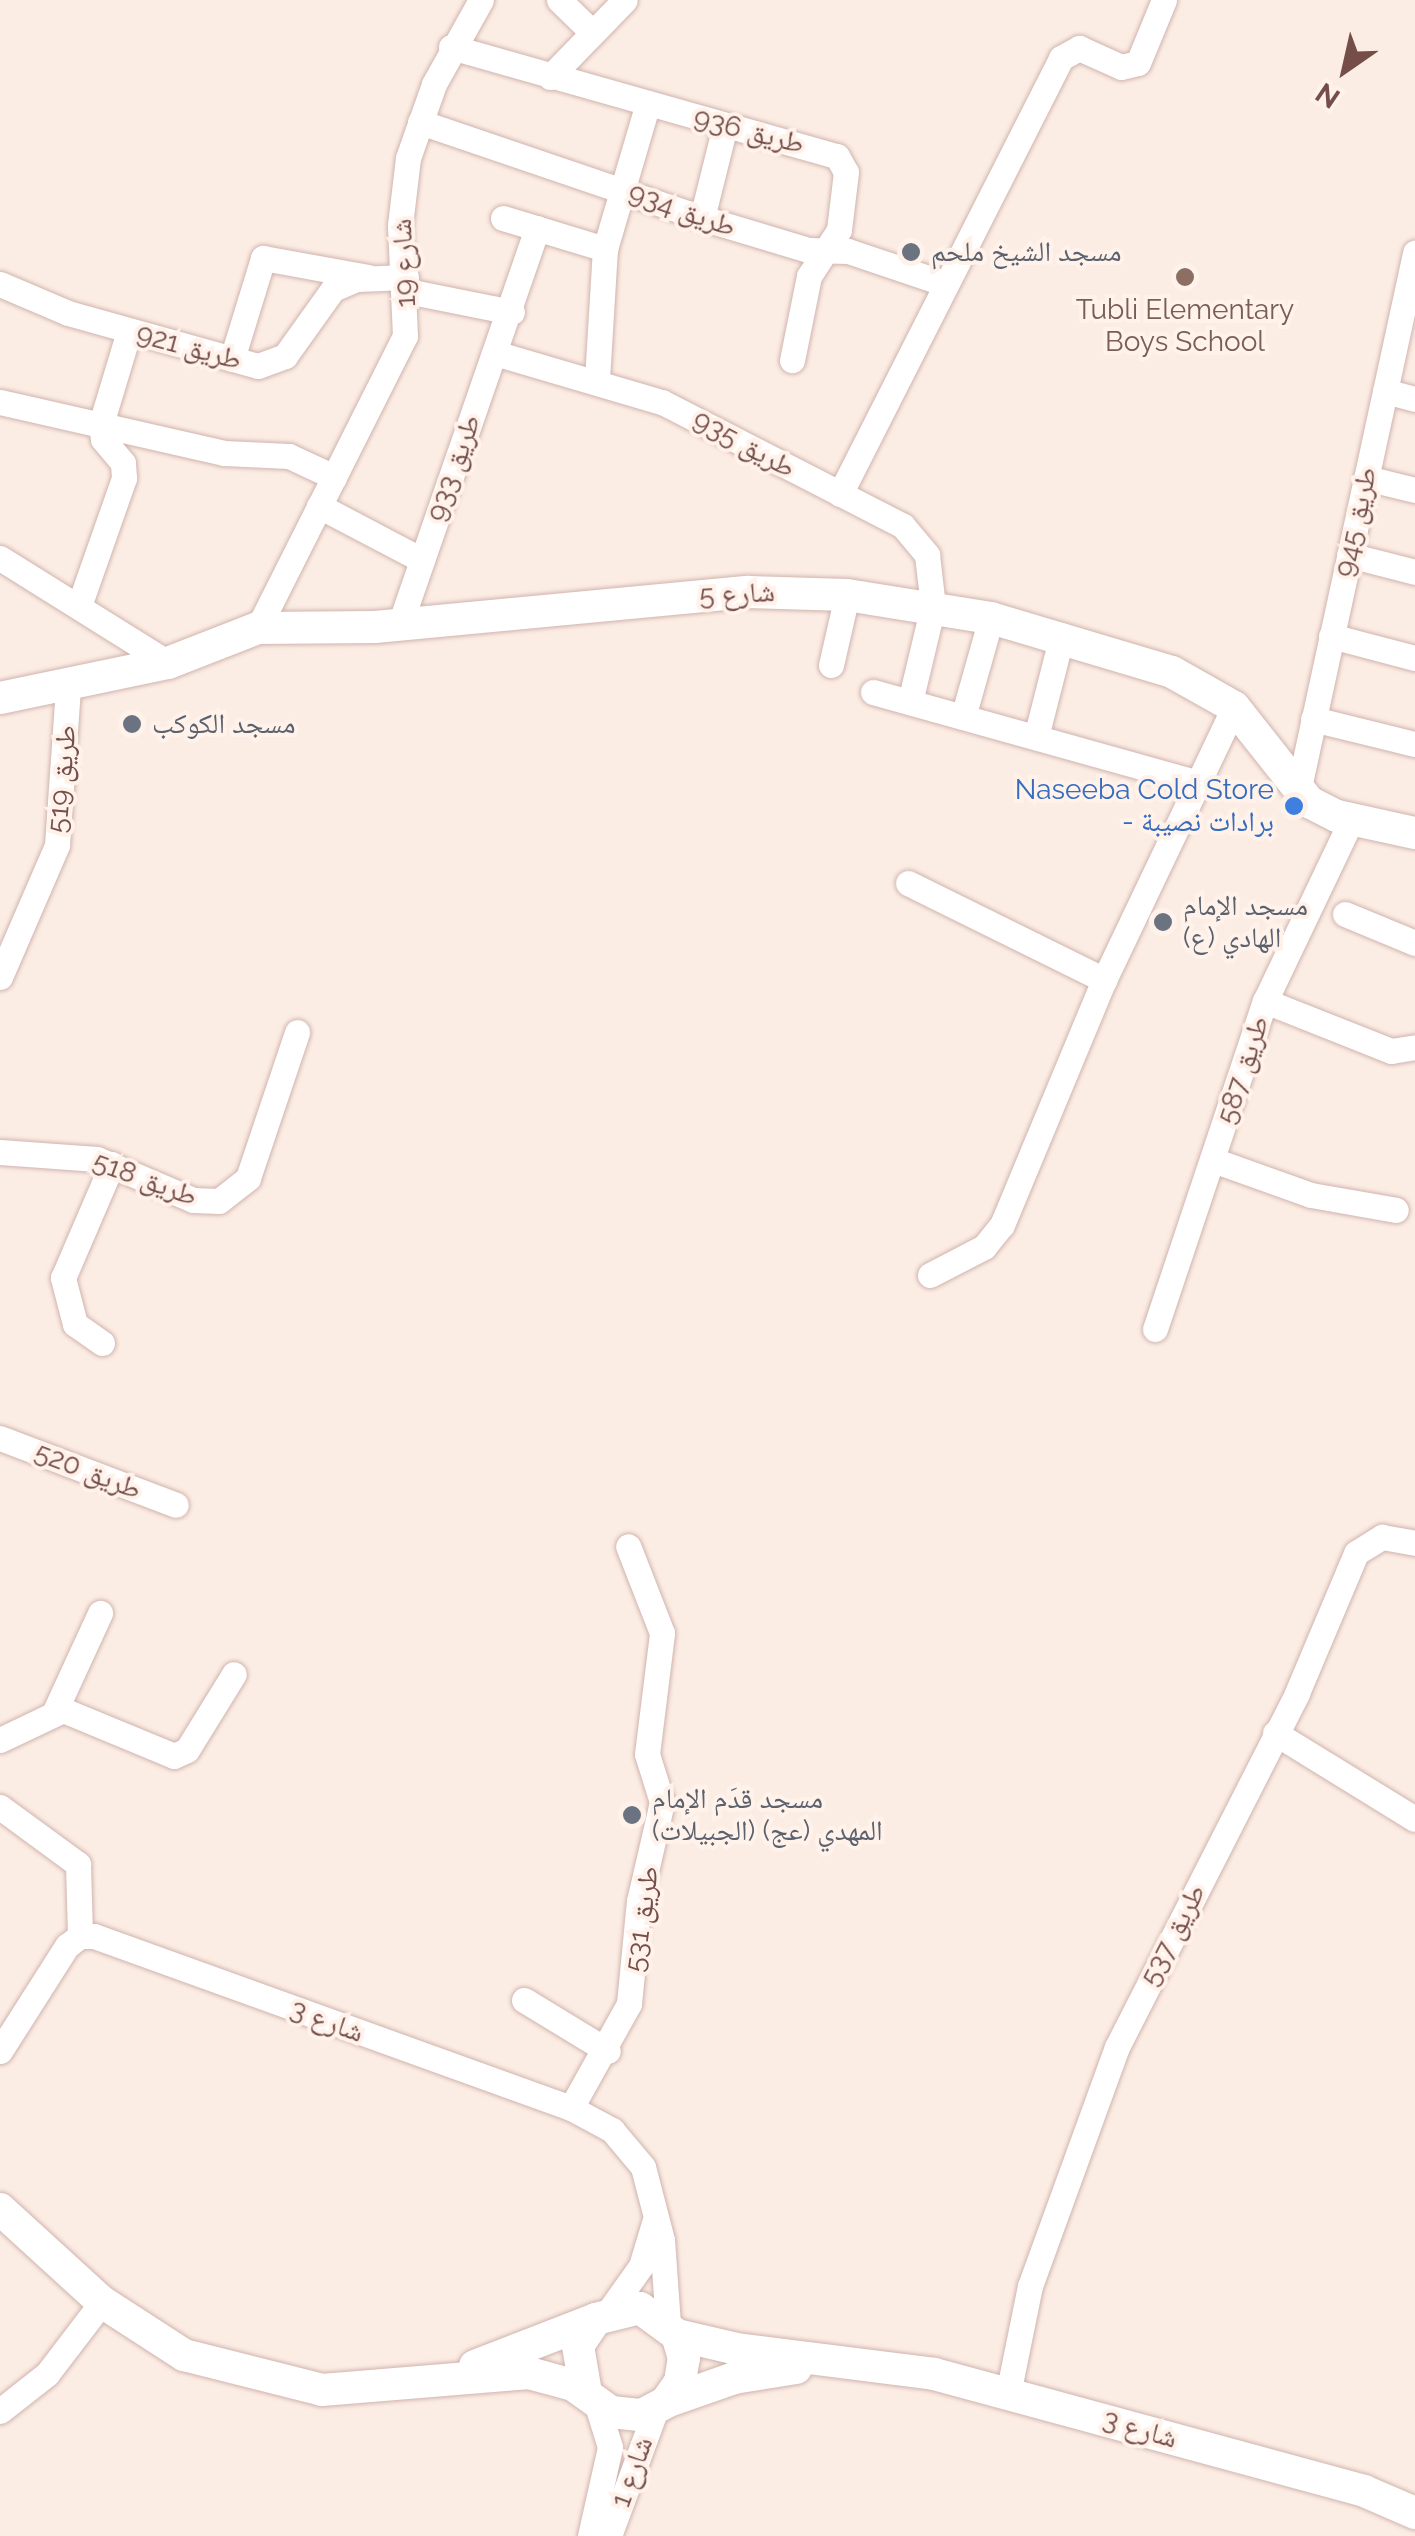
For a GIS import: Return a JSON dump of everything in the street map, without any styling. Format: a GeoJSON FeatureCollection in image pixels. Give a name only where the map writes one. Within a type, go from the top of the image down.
{"type":"FeatureCollection","features":[{"type":"Feature","properties":{"kind":"street","name":"شارع 19"},"geometry":{"type":"LineString","coordinates":[[258,628],[397,357],[406,284],[401,194],[420,122],[451,47],[481,0]]}},
{"type":"Feature","properties":{"kind":"street"},"geometry":{"type":"LineString","coordinates":[[559,0],[592,33]]}},
{"type":"Feature","properties":{"kind":"street"},"geometry":{"type":"LineString","coordinates":[[550,76],[625,0]]}},
{"type":"Feature","properties":{"kind":"street"},"geometry":{"type":"LineString","coordinates":[[840,494],[1064,53],[1080,48],[1122,67],[1138,63],[1164,0]]}},
{"type":"Feature","properties":{"kind":"street","name":"طريق 936"},"geometry":{"type":"LineString","coordinates":[[451,47],[837,156],[846,172],[840,230],[808,276],[792,360]]}},
{"type":"Feature","properties":{"kind":"street"},"geometry":{"type":"LineString","coordinates":[[596,379],[606,248],[648,103]]}},
{"type":"Feature","properties":{"kind":"street","name":"طريق 934"},"geometry":{"type":"LineString","coordinates":[[420,122],[702,218],[808,250],[829,250],[946,284]]}},
{"type":"Feature","properties":{"kind":"street"},"geometry":{"type":"LineString","coordinates":[[702,218],[725,126]]}},
{"type":"Feature","properties":{"kind":"street"},"geometry":{"type":"LineString","coordinates":[[503,218],[606,248]]}},
{"type":"Feature","properties":{"kind":"street","name":"طريق 933"},"geometry":{"type":"LineString","coordinates":[[400,624],[494,353],[512,312],[537,228]]}},
{"type":"Feature","properties":{"kind":"street","name":"طريق 945"},"geometry":{"type":"LineString","coordinates":[[1298,792],[1385,391],[1408,315],[1415,253]]}},
{"type":"Feature","properties":{"kind":"street"},"geometry":{"type":"LineString","coordinates":[[232,359],[263,258],[370,277]]}},
{"type":"Feature","properties":{"kind":"street","name":"طريق 921"},"geometry":{"type":"LineString","coordinates":[[0,284],[128,331],[258,366],[280,361],[333,289],[370,277],[406,284]]}},
{"type":"Feature","properties":{"kind":"street"},"geometry":{"type":"LineString","coordinates":[[406,284],[512,312]]}},
{"type":"Feature","properties":{"kind":"street"},"geometry":{"type":"LineString","coordinates":[[79,606],[124,478],[123,463],[103,439],[100,424],[128,331]]}},
{"type":"Feature","properties":{"kind":"street","name":"طريق 935"},"geometry":{"type":"LineString","coordinates":[[494,353],[596,379],[682,412],[840,494],[916,538],[926,554],[933,606]]}},
{"type":"Feature","properties":{"kind":"street"},"geometry":{"type":"LineString","coordinates":[[1385,391],[1415,399]]}},
{"type":"Feature","properties":{"kind":"street"},"geometry":{"type":"LineString","coordinates":[[0,402],[224,453],[288,456],[334,477]]}},
{"type":"Feature","properties":{"kind":"street"},"geometry":{"type":"LineString","coordinates":[[1366,478],[1415,490]]}},
{"type":"Feature","properties":{"kind":"street"},"geometry":{"type":"LineString","coordinates":[[319,506],[422,560]]}},
{"type":"Feature","properties":{"kind":"street"},"geometry":{"type":"LineString","coordinates":[[1349,555],[1415,572]]}},
{"type":"Feature","properties":{"kind":"street"},"geometry":{"type":"LineString","coordinates":[[0,558],[168,663]]}},
{"type":"Feature","properties":{"kind":"street","name":"شارع 5"},"geometry":{"type":"LineString","coordinates":[[0,698],[68,688],[168,663],[258,628],[400,624],[702,595],[847,595],[992,618],[1062,635],[1172,672],[1234,707],[1298,792],[1352,819],[1415,833]]}},
{"type":"Feature","properties":{"kind":"street"},"geometry":{"type":"LineString","coordinates":[[831,665],[847,595]]}},
{"type":"Feature","properties":{"kind":"street"},"geometry":{"type":"LineString","coordinates":[[910,702],[933,606]]}},
{"type":"Feature","properties":{"kind":"street"},"geometry":{"type":"LineString","coordinates":[[964,717],[992,618]]}},
{"type":"Feature","properties":{"kind":"street"},"geometry":{"type":"LineString","coordinates":[[1036,737],[1062,635]]}},
{"type":"Feature","properties":{"kind":"street"},"geometry":{"type":"LineString","coordinates":[[1331,636],[1415,658]]}},
{"type":"Feature","properties":{"kind":"street","name":"طريق 519"},"geometry":{"type":"LineString","coordinates":[[0,977],[57,845],[67,769],[68,688]]}},
{"type":"Feature","properties":{"kind":"street"},"geometry":{"type":"LineString","coordinates":[[873,692],[1196,782]]}},
{"type":"Feature","properties":{"kind":"street"},"geometry":{"type":"LineString","coordinates":[[930,1274],[998,1232],[1104,980],[1234,707]]}},
{"type":"Feature","properties":{"kind":"street"},"geometry":{"type":"LineString","coordinates":[[1313,720],[1415,744]]}},
{"type":"Feature","properties":{"kind":"street","name":"طريق 587"},"geometry":{"type":"LineString","coordinates":[[1155,1329],[1265,1002],[1352,819]]}},
{"type":"Feature","properties":{"kind":"street"},"geometry":{"type":"LineString","coordinates":[[908,882],[1104,980]]}},
{"type":"Feature","properties":{"kind":"street"},"geometry":{"type":"LineString","coordinates":[[1345,914],[1415,943]]}},
{"type":"Feature","properties":{"kind":"street"},"geometry":{"type":"LineString","coordinates":[[1265,1002],[1391,1051],[1415,1047]]}},
{"type":"Feature","properties":{"kind":"street","name":"طريق 518"},"geometry":{"type":"LineString","coordinates":[[0,1152],[112,1164],[193,1200],[230,1196],[248,1178],[297,1032]]}},
{"type":"Feature","properties":{"kind":"street"},"geometry":{"type":"LineString","coordinates":[[1214,1160],[1310,1195],[1396,1210]]}},
{"type":"Feature","properties":{"kind":"street"},"geometry":{"type":"LineString","coordinates":[[102,1343],[75,1324],[63,1278],[112,1164]]}},
{"type":"Feature","properties":{"kind":"street","name":"طريق 520"},"geometry":{"type":"LineString","coordinates":[[0,1438],[176,1504]]}},
{"type":"Feature","properties":{"kind":"street","name":"طريق 537"},"geometry":{"type":"LineString","coordinates":[[1008,2394],[1030,2286],[1116,2047],[1276,1733],[1356,1552],[1382,1537],[1415,1543]]}},
{"type":"Feature","properties":{"kind":"street","name":"طريق 531"},"geometry":{"type":"LineString","coordinates":[[571,2108],[608,2051],[629,2004],[639,1902],[662,1802],[647,1754],[662,1633],[628,1546]]}},
{"type":"Feature","properties":{"kind":"street"},"geometry":{"type":"LineString","coordinates":[[0,1740],[20,1736],[55,1711],[100,1613]]}},
{"type":"Feature","properties":{"kind":"street"},"geometry":{"type":"LineString","coordinates":[[55,1711],[174,1756],[188,1750],[234,1674]]}},
{"type":"Feature","properties":{"kind":"street"},"geometry":{"type":"LineString","coordinates":[[1276,1733],[1415,1819]]}},
{"type":"Feature","properties":{"kind":"street"},"geometry":{"type":"LineString","coordinates":[[0,1808],[78,1864],[80,1936],[0,2051]]}},
{"type":"Feature","properties":{"kind":"street","name":"شارع 3"},"geometry":{"type":"LineString","coordinates":[[80,1936],[110,1940],[571,2108],[630,2147],[648,2178],[673,2329],[737,2349],[860,2363],[1008,2394],[1364,2491],[1415,2514]]}},
{"type":"Feature","properties":{"kind":"street"},"geometry":{"type":"LineString","coordinates":[[524,2000],[608,2051]]}},
{"type":"Feature","properties":{"kind":"street"},"geometry":{"type":"LineString","coordinates":[[0,2209],[102,2302],[184,2355],[233,2372],[322,2390],[428,2382],[529,2374],[559,2378],[626,2416],[661,2406],[684,2371],[673,2329],[640,2308],[603,2315],[428,2382]]}},
{"type":"Feature","properties":{"kind":"street"},"geometry":{"type":"LineString","coordinates":[[591,2399],[578,2346],[640,2266],[656,2214]]}},
{"type":"Feature","properties":{"kind":"street"},"geometry":{"type":"LineString","coordinates":[[4,2403],[68,2352],[102,2302]]}},
{"type":"Feature","properties":{"kind":"street","name":"شارع 3"},"geometry":{"type":"LineString","coordinates":[[661,2406],[751,2374],[860,2363]]}},
{"type":"Feature","properties":{"kind":"street","name":"شارع 1"},"geometry":{"type":"LineString","coordinates":[[590,2536],[610,2447],[591,2399]]}},
{"type":"Feature","properties":{"kind":"street","name":"شارع 1"},"geometry":{"type":"LineString","coordinates":[[609,2536],[661,2406]]}},
{"type":"Feature","properties":{"kind":"place","name":"مسجد الشيخ ملحم"},"geometry":{"type":"Point","coordinates":[911,252]}},
{"type":"Feature","properties":{"kind":"place","name":"Tubli Elementary Boys School"},"geometry":{"type":"Point","coordinates":[1185,277]}},
{"type":"Feature","properties":{"kind":"place","name":"مسجد الكوكب"},"geometry":{"type":"Point","coordinates":[132,724]}},
{"type":"Feature","properties":{"kind":"place","name":"Naseeba Cold Store - برادات نصيبة"},"geometry":{"type":"Point","coordinates":[1294,806]}},
{"type":"Feature","properties":{"kind":"place","name":"مسجد الإمام الهادي (ع)"},"geometry":{"type":"Point","coordinates":[1163,922]}},
{"type":"Feature","properties":{"kind":"place","name":"مسجد قدَم الإمام المهدي (عج) (الجبيلات)"},"geometry":{"type":"Point","coordinates":[632,1815]}}]}
